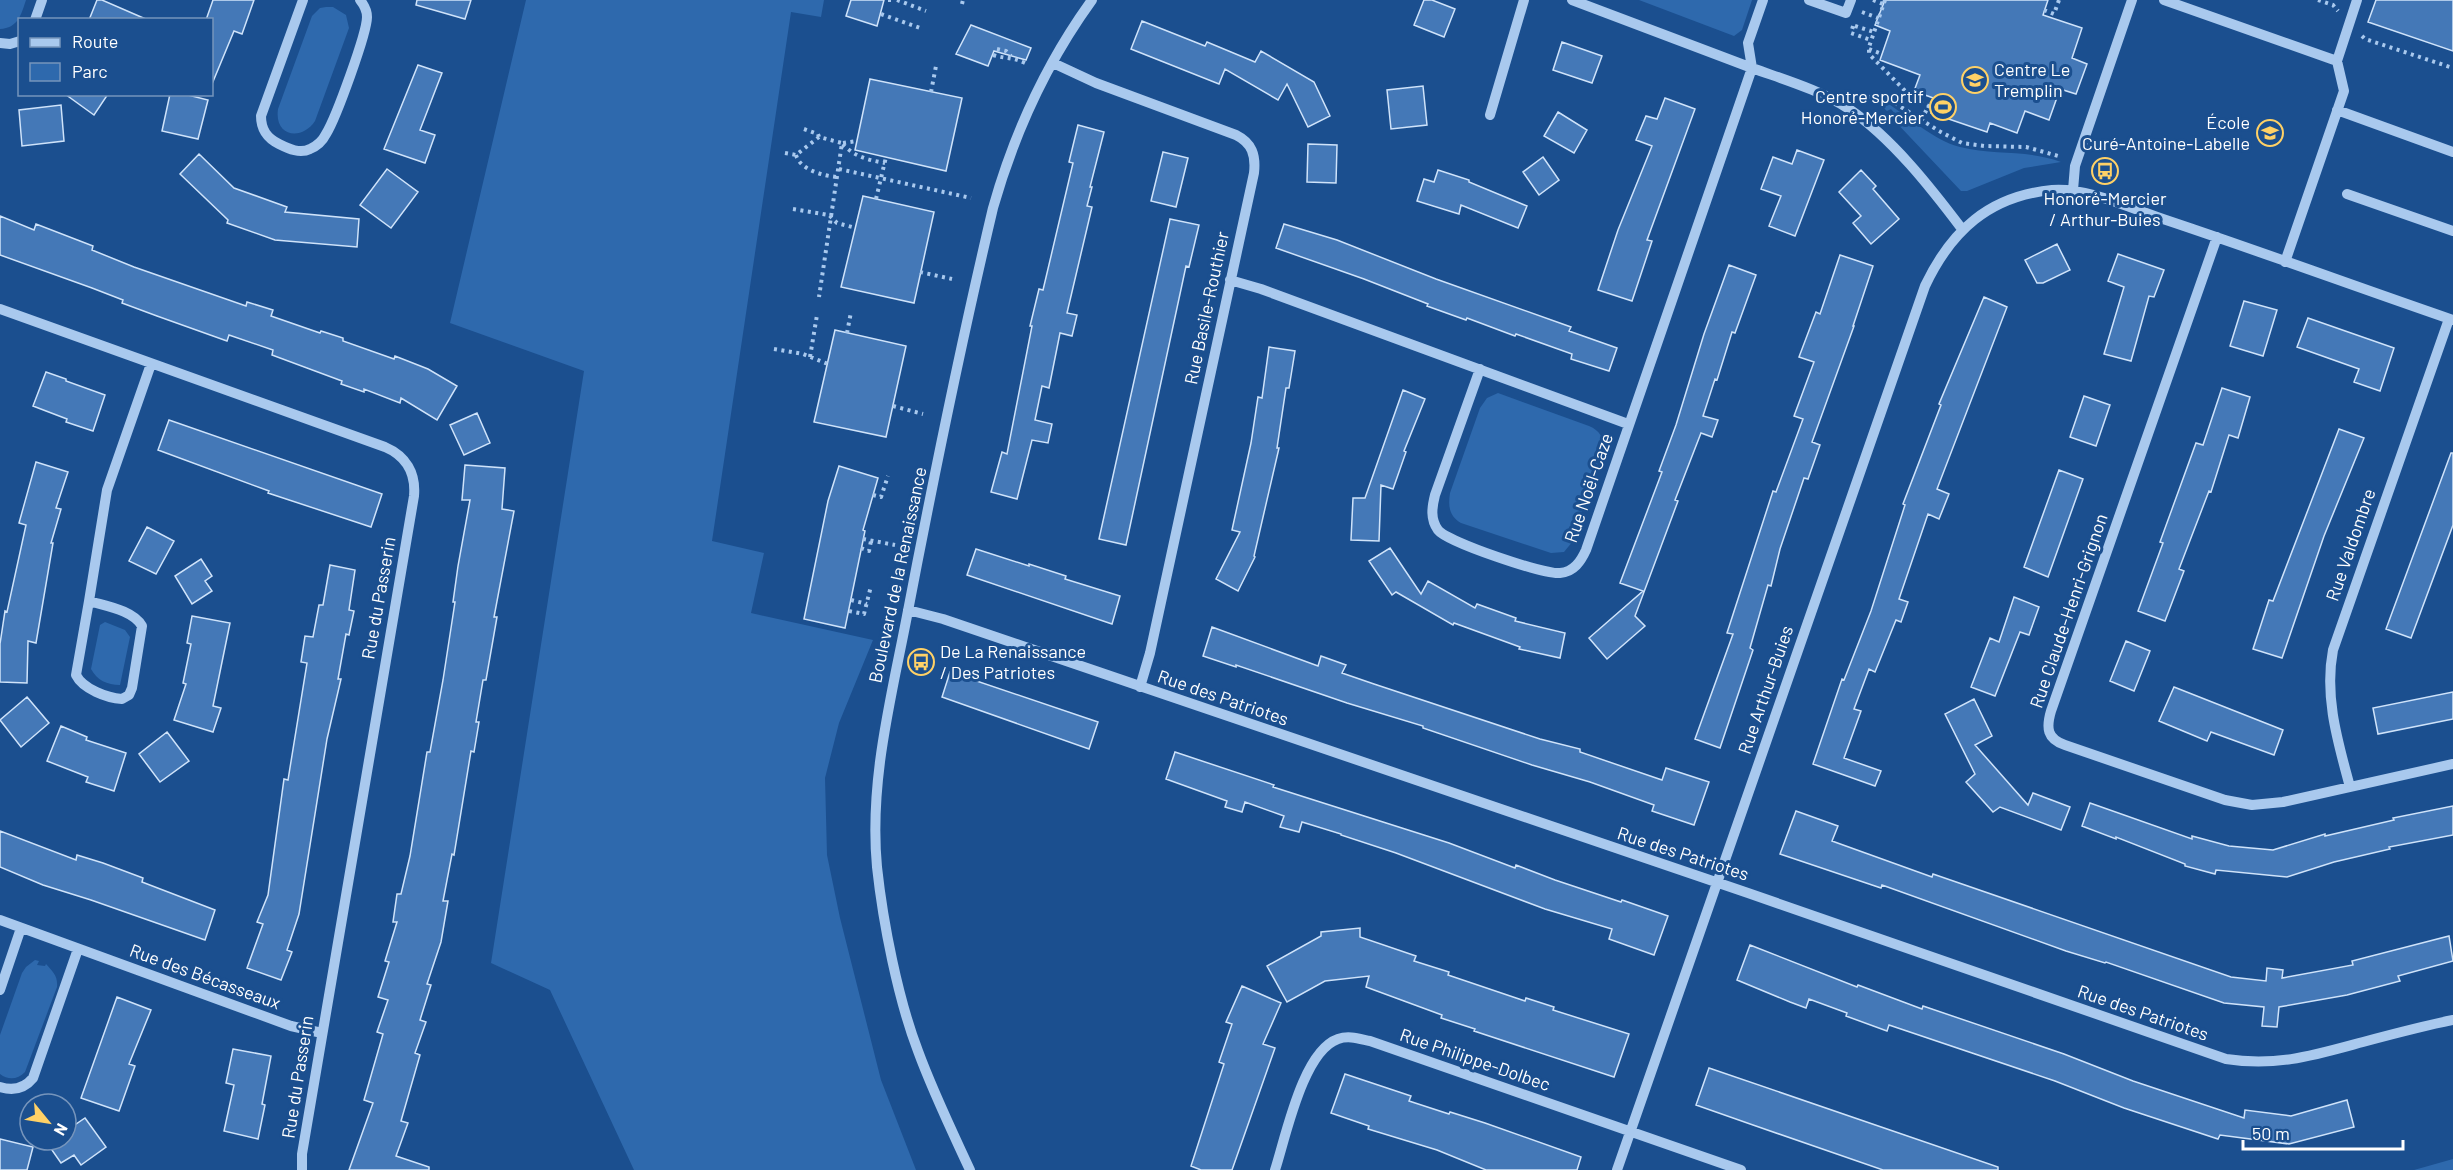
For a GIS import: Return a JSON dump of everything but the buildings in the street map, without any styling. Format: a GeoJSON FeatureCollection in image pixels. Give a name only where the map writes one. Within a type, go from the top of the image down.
{"type":"FeatureCollection","features":[{"type":"Feature","properties":{"kind":"street"},"geometry":{"type":"LineString","coordinates":[[36,18],[42,0]]}},
{"type":"Feature","properties":{"kind":"street"},"geometry":{"type":"LineString","coordinates":[[303,0],[261,116],[263,130],[271,140],[287,148],[303,151],[309,150],[321,141],[330,125],[364,33],[367,15],[360,0]]}},
{"type":"Feature","properties":{"kind":"street","name":"Boulevard de la Renaissance"},"geometry":{"type":"LineString","coordinates":[[970,1170],[917,1050],[894,961],[877,866],[876,799],[884,728],[993,208],[1015,139],[1053,63],[1092,0]]}},
{"type":"Feature","properties":{"kind":"street"},"geometry":{"type":"LineString","coordinates":[[1490,115],[1524,0]]}},
{"type":"Feature","properties":{"kind":"street"},"geometry":{"type":"LineString","coordinates":[[1572,0],[1813,90],[1856,114],[1908,164],[1962,229],[1983,214],[2022,196],[2052,190],[2073,190],[2217,237],[2451,320]]}},
{"type":"Feature","properties":{"kind":"street"},"geometry":{"type":"LineString","coordinates":[[1752,68],[1748,43],[1763,0]]}},
{"type":"Feature","properties":{"kind":"street"},"geometry":{"type":"LineString","coordinates":[[1809,0],[1846,13],[1851,0]]}},
{"type":"Feature","properties":{"kind":"street"},"geometry":{"type":"LineString","coordinates":[[2073,190],[2075,166],[2132,0]]}},
{"type":"Feature","properties":{"kind":"street"},"geometry":{"type":"LineString","coordinates":[[2164,0],[2337,61]]}},
{"type":"Feature","properties":{"kind":"street"},"geometry":{"type":"LineString","coordinates":[[2285,261],[2344,91],[2337,61],[2357,0]]}},
{"type":"Feature","properties":{"kind":"street"},"geometry":{"type":"LineString","coordinates":[[0,43],[18,42]]}},
{"type":"Feature","properties":{"kind":"street","name":"Rue Basile-Routhier"},"geometry":{"type":"LineString","coordinates":[[1053,63],[1096,83],[1236,135],[1249,146],[1254,155],[1254,173],[1150,653],[1140,687]]}},
{"type":"Feature","properties":{"kind":"street","name":"Rue Noël-Caze"},"geometry":{"type":"LineString","coordinates":[[1480,369],[1432,507],[1437,530],[1457,543],[1546,572],[1559,573],[1573,569],[1586,550],[1752,68]]}},
{"type":"Feature","properties":{"kind":"street"},"geometry":{"type":"LineString","coordinates":[[2337,110],[2453,152]]}},
{"type":"Feature","properties":{"kind":"street"},"geometry":{"type":"LineString","coordinates":[[2347,194],[2453,231]]}},
{"type":"Feature","properties":{"kind":"street","name":"Rue Arthur-Buies"},"geometry":{"type":"LineString","coordinates":[[1617,1170],[1925,286],[1940,256],[1962,229]]}},
{"type":"Feature","properties":{"kind":"street","name":"Rue Claude-Henri-Grignon"},"geometry":{"type":"LineString","coordinates":[[2217,237],[2051,711],[2048,732],[2052,739],[2060,744],[2235,803],[2252,805],[2283,802],[2453,765]]}},
{"type":"Feature","properties":{"kind":"street","name":"Rue Noël-Caze"},"geometry":{"type":"LineString","coordinates":[[1230,280],[1261,289],[1628,424]]}},
{"type":"Feature","properties":{"kind":"street","name":"Rue du Passerin"},"geometry":{"type":"LineString","coordinates":[[0,309],[385,447],[402,458],[413,476],[414,496],[322,1033],[302,1154],[302,1170]]}},
{"type":"Feature","properties":{"kind":"street","name":"Rue Valdombre"},"geometry":{"type":"LineString","coordinates":[[2350,787],[2330,699],[2329,680],[2333,650],[2451,320]]}},
{"type":"Feature","properties":{"kind":"street"},"geometry":{"type":"LineString","coordinates":[[89,601],[134,617],[142,626],[132,688],[129,695],[122,699],[88,687],[80,682],[76,675],[107,490],[151,364]]}},
{"type":"Feature","properties":{"kind":"street","name":"Rue des Patriotes"},"geometry":{"type":"LineString","coordinates":[[908,610],[943,619],[2226,1059],[2266,1063],[2291,1061],[2402,1031],[2453,1020]]}},
{"type":"Feature","properties":{"kind":"street","name":"Rue des Bécasseaux"},"geometry":{"type":"LineString","coordinates":[[0,920],[291,1026],[322,1033]]}},
{"type":"Feature","properties":{"kind":"street"},"geometry":{"type":"LineString","coordinates":[[0,990],[21,928]]}},
{"type":"Feature","properties":{"kind":"street"},"geometry":{"type":"LineString","coordinates":[[0,1087],[8,1090],[20,1088],[33,1078],[78,949]]}},
{"type":"Feature","properties":{"kind":"street","name":"Rue Philippe-Dolbec"},"geometry":{"type":"LineString","coordinates":[[1275,1170],[1313,1059],[1324,1046],[1345,1037],[1370,1041],[1741,1170]]}},
{"type":"Feature","properties":{"kind":"path"},"geometry":{"type":"LineString","coordinates":[[888,0],[896,0],[927,10]]}},
{"type":"Feature","properties":{"kind":"path"},"geometry":{"type":"LineString","coordinates":[[1874,0],[1884,2],[1869,49],[1872,59],[1912,99],[1930,107],[1922,120]]}},
{"type":"Feature","properties":{"kind":"path"},"geometry":{"type":"LineString","coordinates":[[2044,10],[2054,14],[2059,0]]}},
{"type":"Feature","properties":{"kind":"path"},"geometry":{"type":"LineString","coordinates":[[2318,0],[2333,5]]}},
{"type":"Feature","properties":{"kind":"path"},"geometry":{"type":"LineString","coordinates":[[881,14],[920,28]]}},
{"type":"Feature","properties":{"kind":"path"},"geometry":{"type":"LineString","coordinates":[[1851,33],[1872,40]]}},
{"type":"Feature","properties":{"kind":"path"},"geometry":{"type":"LineString","coordinates":[[2365,39],[2453,68]]}},
{"type":"Feature","properties":{"kind":"path"},"geometry":{"type":"LineString","coordinates":[[998,49],[1006,51],[1011,57],[1025,63]]}},
{"type":"Feature","properties":{"kind":"path"},"geometry":{"type":"LineString","coordinates":[[1869,49],[1882,54]]}},
{"type":"Feature","properties":{"kind":"path"},"geometry":{"type":"LineString","coordinates":[[993,55],[1003,58],[1011,57]]}},
{"type":"Feature","properties":{"kind":"path"},"geometry":{"type":"LineString","coordinates":[[931,92],[936,66]]}},
{"type":"Feature","properties":{"kind":"path"},"geometry":{"type":"LineString","coordinates":[[1869,98],[1873,94],[1882,94],[1962,143],[2026,147],[2063,157]]}},
{"type":"Feature","properties":{"kind":"path"},"geometry":{"type":"LineString","coordinates":[[804,129],[818,134],[819,137],[842,143],[857,141]]}},
{"type":"Feature","properties":{"kind":"path"},"geometry":{"type":"LineString","coordinates":[[785,153],[796,155],[819,137]]}},
{"type":"Feature","properties":{"kind":"path"},"geometry":{"type":"LineString","coordinates":[[842,143],[864,159],[885,163]]}},
{"type":"Feature","properties":{"kind":"path"},"geometry":{"type":"LineString","coordinates":[[819,297],[842,143]]}},
{"type":"Feature","properties":{"kind":"path"},"geometry":{"type":"LineString","coordinates":[[796,155],[798,161],[803,165],[820,174],[837,177]]}},
{"type":"Feature","properties":{"kind":"path"},"geometry":{"type":"LineString","coordinates":[[876,199],[886,157]]}},
{"type":"Feature","properties":{"kind":"path"},"geometry":{"type":"LineString","coordinates":[[839,169],[971,198]]}},
{"type":"Feature","properties":{"kind":"path"},"geometry":{"type":"LineString","coordinates":[[794,209],[829,215],[837,223],[855,228]]}},
{"type":"Feature","properties":{"kind":"path"},"geometry":{"type":"LineString","coordinates":[[920,272],[952,279]]}},
{"type":"Feature","properties":{"kind":"path"},"geometry":{"type":"LineString","coordinates":[[847,333],[851,312]]}},
{"type":"Feature","properties":{"kind":"path"},"geometry":{"type":"LineString","coordinates":[[810,357],[817,315]]}},
{"type":"Feature","properties":{"kind":"path"},"geometry":{"type":"LineString","coordinates":[[774,349],[810,357],[828,364]]}},
{"type":"Feature","properties":{"kind":"path"},"geometry":{"type":"LineString","coordinates":[[893,406],[923,414]]}},
{"type":"Feature","properties":{"kind":"path"},"geometry":{"type":"LineString","coordinates":[[873,495],[881,497],[888,476]]}},
{"type":"Feature","properties":{"kind":"path"},"geometry":{"type":"LineString","coordinates":[[863,539],[895,545]]}},
{"type":"Feature","properties":{"kind":"path"},"geometry":{"type":"LineString","coordinates":[[861,549],[869,551],[871,541]]}},
{"type":"Feature","properties":{"kind":"path"},"geometry":{"type":"LineString","coordinates":[[849,611],[864,614],[871,586]]}},
{"type":"Feature","properties":{"kind":"path"},"geometry":{"type":"LineString","coordinates":[[851,600],[867,604]]}},
{"type":"Feature","properties":{"kind":"green space"},"geometry":{"type":"Polygon","coordinates":[[[0,0],[26,0],[15,23],[0,29],[0,0]]]}},
{"type":"Feature","properties":{"kind":"green space"},"geometry":{"type":"Polygon","coordinates":[[[526,0],[824,0],[821,17],[791,12],[712,541],[764,553],[751,613],[873,640],[839,723],[825,778],[827,855],[840,918],[881,1080],[916,1170],[634,1170],[550,990],[491,963],[584,371],[450,323],[526,0]]]}},
{"type":"Feature","properties":{"kind":"green space"},"geometry":{"type":"Polygon","coordinates":[[[1639,0],[1752,0],[1742,30],[1734,36],[1639,0]]]}},
{"type":"Feature","properties":{"kind":"green space"},"geometry":{"type":"Polygon","coordinates":[[[333,7],[346,15],[349,28],[315,121],[303,132],[290,133],[280,126],[278,109],[312,16],[320,8],[333,7]]]}},
{"type":"Feature","properties":{"kind":"green space"},"geometry":{"type":"Polygon","coordinates":[[[1878,99],[1950,144],[1973,150],[2035,155],[2061,162],[2024,168],[1967,191],[1961,191],[1892,118],[1896,115],[1891,109],[1887,111],[1875,100],[1878,99]]]}},
{"type":"Feature","properties":{"kind":"green space"},"geometry":{"type":"Polygon","coordinates":[[[1498,393],[1589,426],[1598,432],[1602,440],[1604,449],[1599,470],[1587,500],[1580,497],[1578,503],[1584,506],[1573,541],[1564,552],[1551,553],[1461,523],[1452,514],[1449,506],[1450,493],[1480,408],[1487,398],[1498,393]]]}},
{"type":"Feature","properties":{"kind":"green space"},"geometry":{"type":"Polygon","coordinates":[[[105,622],[125,630],[130,637],[120,685],[103,681],[91,669],[100,625],[105,622]]]}},
{"type":"Feature","properties":{"kind":"green space"},"geometry":{"type":"Polygon","coordinates":[[[35,960],[39,961],[37,965],[45,966],[46,964],[51,969],[56,977],[57,987],[25,1072],[16,1078],[7,1078],[0,1074],[0,1035],[22,973],[35,960]]]}},
{"type":"Feature","properties":{"kind":"green space"},"geometry":{"type":"Polygon","coordinates":[[[2453,1159],[2453,1170],[2414,1170],[2453,1159]]]}},
{"type":"Feature","properties":{"kind":"place","name":"Centre Le Tremplin"},"geometry":{"type":"Point","coordinates":[1975,80]}},
{"type":"Feature","properties":{"kind":"place","name":"Centre sportif Honoré-Mercier"},"geometry":{"type":"Point","coordinates":[1943,107]}},
{"type":"Feature","properties":{"kind":"place","name":"École Curé-Antoine-Labelle"},"geometry":{"type":"Point","coordinates":[2270,133]}},
{"type":"Feature","properties":{"kind":"place","name":"Honoré-Mercier / Arthur-Buies"},"geometry":{"type":"Point","coordinates":[2105,171]}},
{"type":"Feature","properties":{"kind":"place","name":"De La Renaissance / Des Patriotes"},"geometry":{"type":"Point","coordinates":[921,662]}}]}
